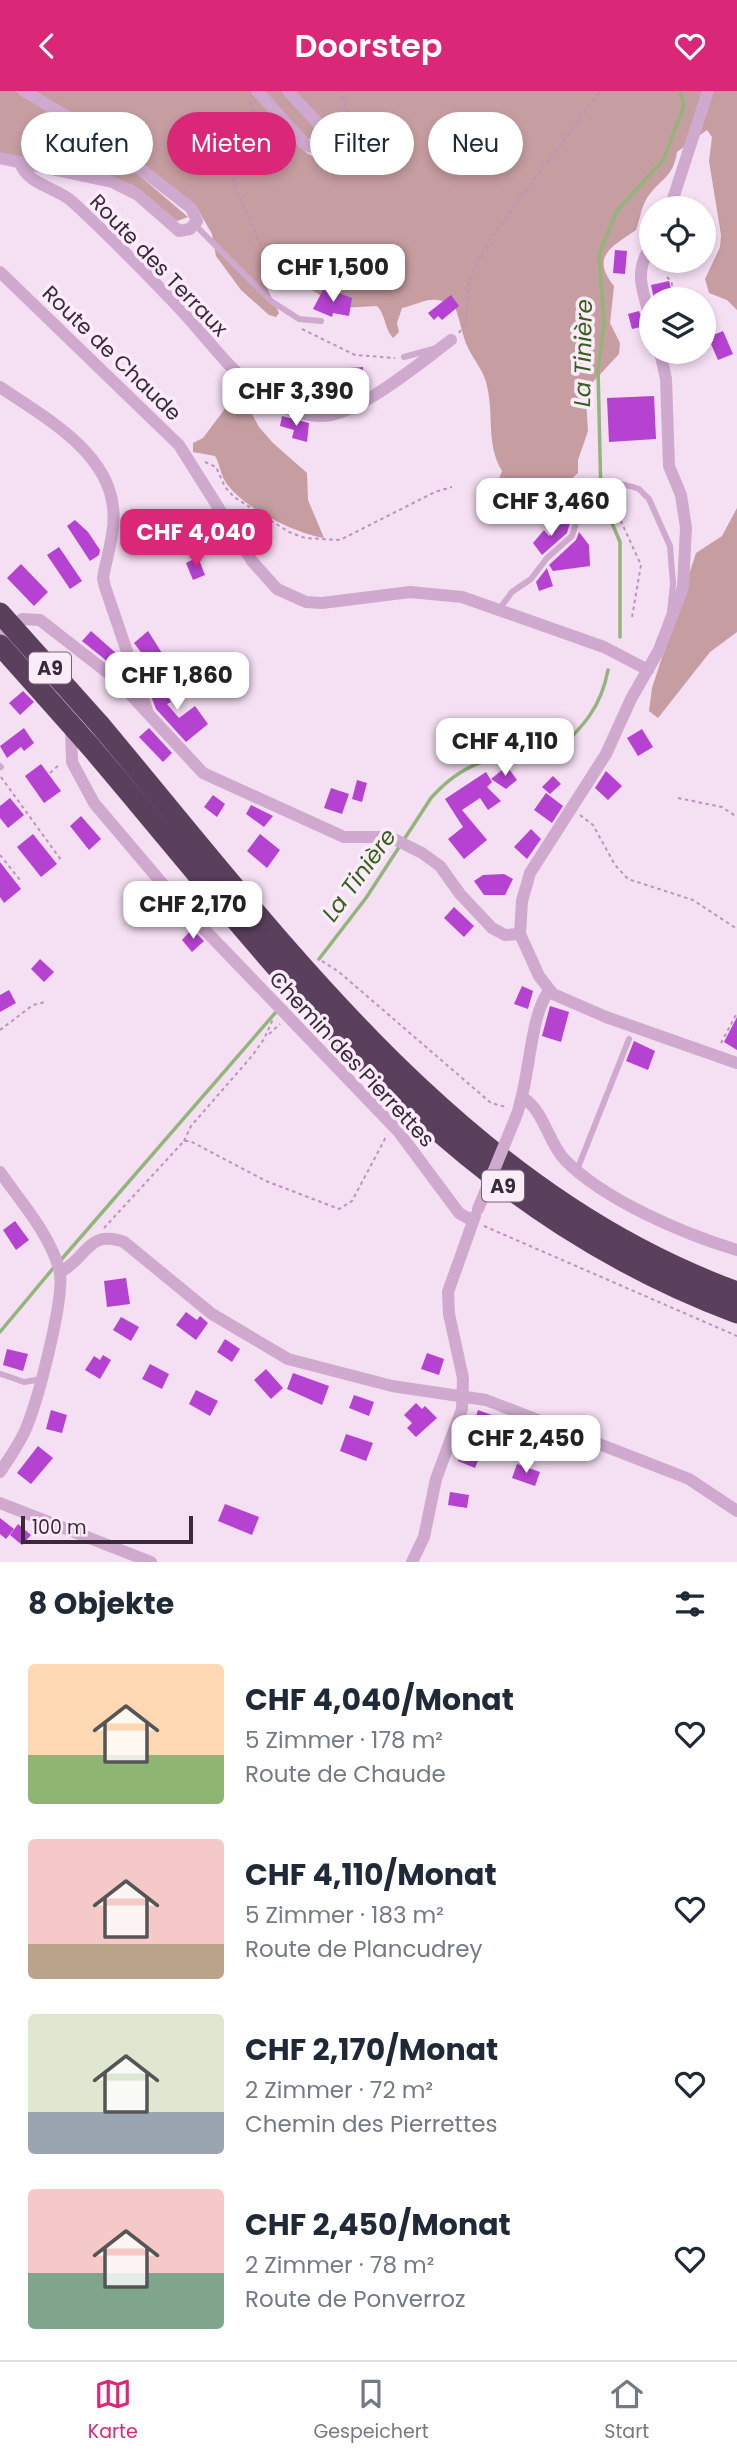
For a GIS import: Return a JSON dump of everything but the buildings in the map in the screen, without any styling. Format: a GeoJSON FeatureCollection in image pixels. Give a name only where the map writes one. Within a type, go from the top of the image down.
{"type":"FeatureCollection","features":[{"type":"Feature","properties":{"kind":"highway","name":"A9"},"geometry":{"type":"LineString","coordinates":[[1,632],[100,725],[303,966],[425,1094],[544,1191],[654,1256],[737,1292]]}},
{"type":"Feature","properties":{"kind":"highway","name":"A9"},"geometry":{"type":"LineString","coordinates":[[1,632],[89,745],[309,1004],[441,1135],[496,1181],[578,1237],[646,1275],[737,1313]]}},
{"type":"Feature","properties":{"kind":"street"},"geometry":{"type":"LineString","coordinates":[[0,158],[99,178],[138,195],[176,230],[186,231],[195,225],[197,215],[187,205],[93,132],[24,91]]}},
{"type":"Feature","properties":{"kind":"street"},"geometry":{"type":"LineString","coordinates":[[288,91],[310,114]]}},
{"type":"Feature","properties":{"kind":"street"},"geometry":{"type":"LineString","coordinates":[[674,196],[708,91]]}},
{"type":"Feature","properties":{"kind":"street"},"geometry":{"type":"LineString","coordinates":[[254,95],[283,116],[306,145],[310,146]]}},
{"type":"Feature","properties":{"kind":"street","name":"Route des Terraux"},"geometry":{"type":"LineString","coordinates":[[20,162],[29,177],[74,204],[181,310],[211,347],[257,390],[282,406],[314,416],[336,413],[368,400],[451,340]]}},
{"type":"Feature","properties":{"kind":"street","name":"Route de Chaude"},"geometry":{"type":"LineString","coordinates":[[0,272],[163,428],[195,467],[251,561],[268,582],[285,594],[306,602],[322,603],[426,591],[499,608],[617,652],[649,670]]}},
{"type":"Feature","properties":{"kind":"street"},"geometry":{"type":"LineString","coordinates":[[663,364],[666,379],[670,466],[681,495],[687,540],[683,587],[673,617],[649,670],[631,699],[606,754],[530,873],[522,901],[520,934],[549,991],[596,1013],[737,1063]]}},
{"type":"Feature","properties":{"kind":"street"},"geometry":{"type":"LineString","coordinates":[[0,387],[68,436],[87,454],[105,481],[113,507],[103,577],[149,717]]}},
{"type":"Feature","properties":{"kind":"street"},"geometry":{"type":"LineString","coordinates":[[1,632],[22,619],[40,620],[117,680],[199,771],[220,783],[348,839],[379,836],[410,846],[437,863],[460,894],[495,931],[505,935],[520,934]]}},
{"type":"Feature","properties":{"kind":"street","name":"Chemin des Pierrettes"},"geometry":{"type":"LineString","coordinates":[[1,632],[71,706],[71,757],[85,789],[177,901],[414,1149],[456,1210],[476,1215]]}},
{"type":"Feature","properties":{"kind":"street"},"geometry":{"type":"LineString","coordinates":[[412,1562],[424,1537],[433,1490],[459,1420],[464,1396],[463,1378],[449,1314],[448,1291],[514,1114],[523,1098],[540,1011],[549,991]]}},
{"type":"Feature","properties":{"kind":"street"},"geometry":{"type":"LineString","coordinates":[[523,1098],[533,1107],[555,1148],[577,1170],[626,1202],[676,1228],[737,1250]]}},
{"type":"Feature","properties":{"kind":"street"},"geometry":{"type":"LineString","coordinates":[[0,1172],[44,1234],[57,1264],[42,1378],[25,1430],[0,1472]]}},
{"type":"Feature","properties":{"kind":"street"},"geometry":{"type":"LineString","coordinates":[[57,1264],[102,1238],[115,1238],[134,1247],[212,1314],[288,1359],[392,1386],[491,1402],[689,1479],[737,1511]]}},
{"type":"Feature","properties":{"kind":"street"},"geometry":{"type":"LineString","coordinates":[[0,1503],[151,1562]]}},
{"type":"Feature","properties":{"kind":"lane"},"geometry":{"type":"LineString","coordinates":[[195,225],[276,305],[299,319],[321,321]]}},
{"type":"Feature","properties":{"kind":"lane"},"geometry":{"type":"LineString","coordinates":[[404,357],[434,347],[439,349]]}},
{"type":"Feature","properties":{"kind":"lane"},"geometry":{"type":"LineString","coordinates":[[499,608],[512,592],[531,579],[547,558],[572,536],[583,495],[593,484],[608,483],[644,492],[666,536],[672,557],[670,605],[673,617]]}},
{"type":"Feature","properties":{"kind":"lane"},"geometry":{"type":"LineString","coordinates":[[577,1170],[629,1039]]}},
{"type":"Feature","properties":{"kind":"lane"},"geometry":{"type":"LineString","coordinates":[[1,1374],[19,1381],[42,1378]]}},
{"type":"Feature","properties":{"kind":"path"},"geometry":{"type":"LineString","coordinates":[[342,91],[347,112]]}},
{"type":"Feature","properties":{"kind":"path"},"geometry":{"type":"LineString","coordinates":[[451,340],[465,326],[469,280],[488,240],[600,91]]}},
{"type":"Feature","properties":{"kind":"path"},"geometry":{"type":"LineString","coordinates":[[254,95],[257,149],[245,141],[230,138],[227,143],[234,184],[263,250],[265,280],[276,305]]}},
{"type":"Feature","properties":{"kind":"path"},"geometry":{"type":"LineString","coordinates":[[667,278],[673,287]]}},
{"type":"Feature","properties":{"kind":"path"},"geometry":{"type":"LineString","coordinates":[[301,329],[355,355],[404,357]]}},
{"type":"Feature","properties":{"kind":"path"},"geometry":{"type":"LineString","coordinates":[[195,467],[211,463],[229,492],[242,502],[289,532],[305,538],[327,541],[340,540],[435,492],[452,487]]}},
{"type":"Feature","properties":{"kind":"path"},"geometry":{"type":"LineString","coordinates":[[622,485],[619,517],[641,565],[632,617]]}},
{"type":"Feature","properties":{"kind":"path"},"geometry":{"type":"LineString","coordinates":[[0,776],[61,860]]}},
{"type":"Feature","properties":{"kind":"path"},"geometry":{"type":"LineString","coordinates":[[678,798],[722,807],[737,817]]}},
{"type":"Feature","properties":{"kind":"path"},"geometry":{"type":"LineString","coordinates":[[571,808],[593,825],[615,865],[628,879],[693,900],[737,929]]}},
{"type":"Feature","properties":{"kind":"path"},"geometry":{"type":"LineString","coordinates":[[0,855],[20,880]]}},
{"type":"Feature","properties":{"kind":"path"},"geometry":{"type":"LineString","coordinates":[[322,961],[348,980],[491,1103],[514,1114]]}},
{"type":"Feature","properties":{"kind":"path"},"geometry":{"type":"LineString","coordinates":[[0,1030],[33,1005],[45,1002]]}},
{"type":"Feature","properties":{"kind":"path"},"geometry":{"type":"LineString","coordinates":[[102,1238],[110,1219],[184,1141],[191,1126],[252,1056],[278,1013]]}},
{"type":"Feature","properties":{"kind":"path"},"geometry":{"type":"LineString","coordinates":[[714,1055],[737,1013]]}},
{"type":"Feature","properties":{"kind":"path"},"geometry":{"type":"LineString","coordinates":[[267,1033],[291,1020]]}},
{"type":"Feature","properties":{"kind":"path"},"geometry":{"type":"LineString","coordinates":[[184,1141],[190,1141],[266,1181],[339,1209],[352,1201],[393,1126]]}},
{"type":"Feature","properties":{"kind":"path"},"geometry":{"type":"LineString","coordinates":[[476,1215],[737,1336]]}},
{"type":"Feature","properties":{"kind":"shaded area"},"geometry":{"type":"Polygon","coordinates":[[[0,91],[16,91],[51,112],[21,112],[21,157],[0,153],[0,91]]]}},
{"type":"Feature","properties":{"kind":"shaded area"},"geometry":{"type":"Polygon","coordinates":[[[32,91],[252,91],[270,112],[167,112],[167,175],[296,175],[296,142],[310,154],[310,175],[414,175],[414,112],[314,112],[292,91],[737,91],[737,310],[727,300],[716,296],[716,287],[707,287],[705,279],[708,273],[716,273],[716,256],[721,235],[709,161],[712,137],[707,130],[677,152],[669,173],[649,196],[639,196],[639,221],[636,230],[607,252],[604,259],[607,275],[614,286],[610,323],[620,343],[619,354],[591,384],[586,399],[588,431],[578,460],[578,473],[569,481],[554,479],[511,491],[498,481],[502,471],[492,440],[486,381],[466,343],[455,307],[433,300],[402,308],[397,323],[399,332],[393,338],[377,306],[340,308],[312,290],[292,289],[277,280],[268,281],[266,286],[279,313],[276,317],[269,315],[241,290],[216,256],[212,234],[196,206],[152,175],[153,112],[62,112],[32,91]]]}},
{"type":"Feature","properties":{"kind":"shaded area"},"geometry":{"type":"Polygon","coordinates":[[[263,91],[282,91],[310,123],[310,139],[296,126],[296,112],[283,112],[263,91]]]}},
{"type":"Feature","properties":{"kind":"shaded area"},"geometry":{"type":"Polygon","coordinates":[[[108,175],[139,175],[188,217],[177,221],[134,186],[108,175]]]}},
{"type":"Feature","properties":{"kind":"shaded area"},"geometry":{"type":"Polygon","coordinates":[[[239,390],[259,427],[307,473],[308,500],[324,538],[299,531],[256,509],[225,481],[215,456],[193,452],[193,443],[203,438],[239,390]]]}},
{"type":"Feature","properties":{"kind":"shaded area"},"geometry":{"type":"Polygon","coordinates":[[[737,508],[737,632],[710,652],[658,718],[649,711],[652,688],[696,553],[722,536],[737,508]]]}},
{"type":"Feature","properties":{"kind":"waterway","name":"La Tinière"},"geometry":{"type":"LineString","coordinates":[[620,637],[620,542],[601,497],[598,369],[604,322],[599,254],[617,211],[664,159],[684,105],[680,91]]}},
{"type":"Feature","properties":{"kind":"waterway","name":"La Tinière"},"geometry":{"type":"LineString","coordinates":[[319,959],[366,898],[431,798],[459,773],[473,766],[503,757],[556,753],[590,716],[601,695],[608,670]]}},
{"type":"Feature","properties":{"kind":"waterway","name":"La Tinière"},"geometry":{"type":"LineString","coordinates":[[60,1261],[276,1012]]}},
{"type":"Feature","properties":{"kind":"waterway","name":"La Tinière"},"geometry":{"type":"LineString","coordinates":[[0,1332],[55,1266]]}}]}
